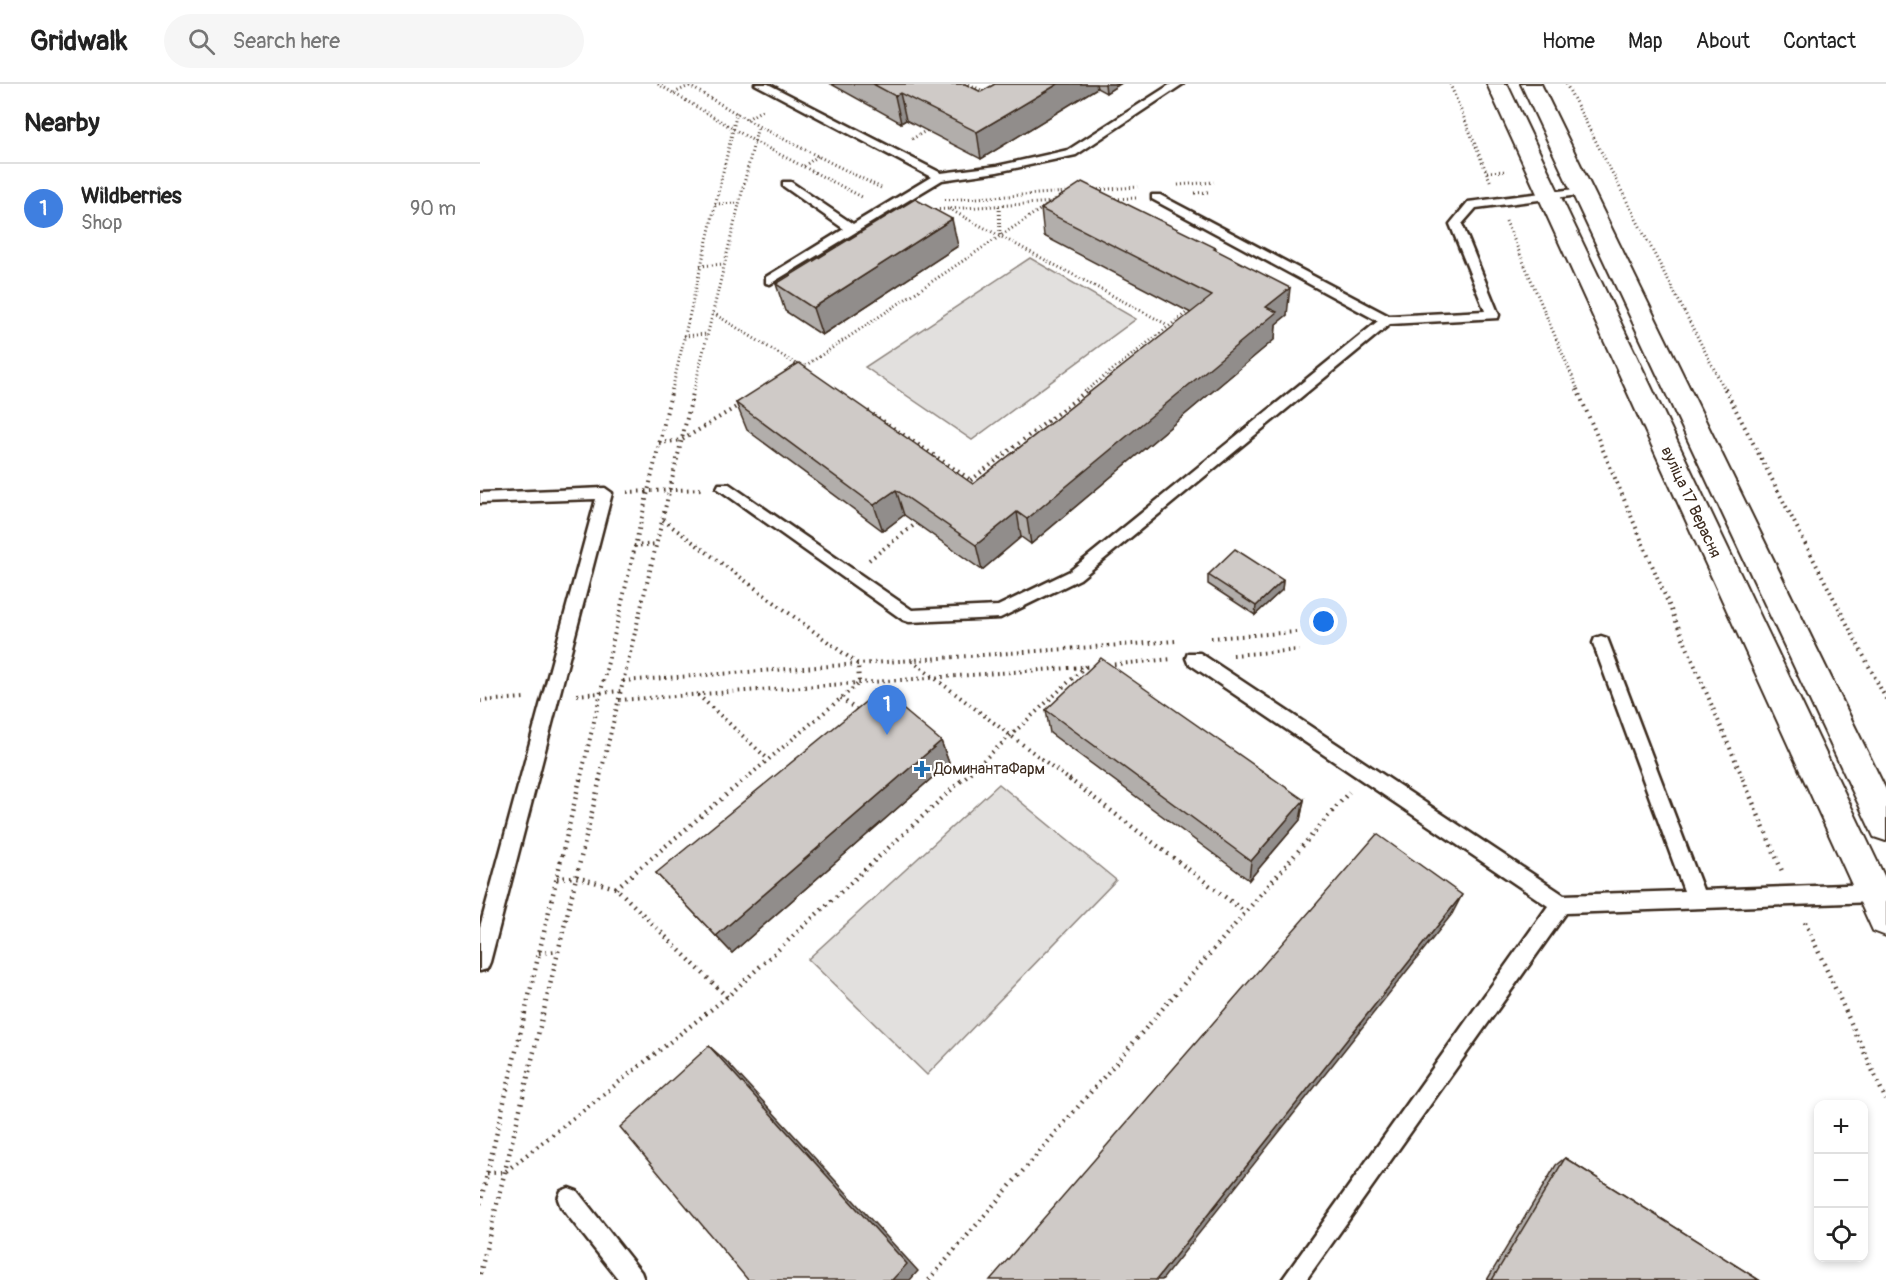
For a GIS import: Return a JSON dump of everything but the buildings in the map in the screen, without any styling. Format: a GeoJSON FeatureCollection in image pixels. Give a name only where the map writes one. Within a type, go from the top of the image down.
{"type":"FeatureCollection","features":[{"type":"Feature","properties":{"kind":"street","name":"вуліца 17 Верасня"},"geometry":{"type":"LineString","coordinates":[[1497,84],[1886,919]]}},
{"type":"Feature","properties":{"kind":"street"},"geometry":{"type":"LineString","coordinates":[[1531,84],[1886,826]]}},
{"type":"Feature","properties":{"kind":"lane"},"geometry":{"type":"LineString","coordinates":[[760,84],[939,177]]}},
{"type":"Feature","properties":{"kind":"lane"},"geometry":{"type":"LineString","coordinates":[[770,280],[939,177],[997,169],[1072,153],[1178,84]]}},
{"type":"Feature","properties":{"kind":"lane"},"geometry":{"type":"LineString","coordinates":[[787,184],[852,228]]}},
{"type":"Feature","properties":{"kind":"lane"},"geometry":{"type":"LineString","coordinates":[[1156,197],[1387,320],[1492,315],[1456,224],[1472,205],[1583,192]]}},
{"type":"Feature","properties":{"kind":"lane"},"geometry":{"type":"LineString","coordinates":[[724,488],[909,616],[1000,612],[1075,575],[1387,320]]}},
{"type":"Feature","properties":{"kind":"lane"},"geometry":{"type":"LineString","coordinates":[[480,498],[605,493],[480,962]]}},
{"type":"Feature","properties":{"kind":"lane"},"geometry":{"type":"LineString","coordinates":[[1601,642],[1697,900]]}},
{"type":"Feature","properties":{"kind":"lane"},"geometry":{"type":"LineString","coordinates":[[1194,657],[1561,904],[1874,893]]}},
{"type":"Feature","properties":{"kind":"lane"},"geometry":{"type":"LineString","coordinates":[[1293,1280],[1561,904]]}},
{"type":"Feature","properties":{"kind":"lane"},"geometry":{"type":"LineString","coordinates":[[569,1198],[633,1280]]}},
{"type":"Feature","properties":{"kind":"path"},"geometry":{"type":"LineString","coordinates":[[969,84],[990,95],[980,100]]}},
{"type":"Feature","properties":{"kind":"path"},"geometry":{"type":"LineString","coordinates":[[1450,84],[1794,897],[1886,1100]]}},
{"type":"Feature","properties":{"kind":"path"},"geometry":{"type":"LineString","coordinates":[[1566,84],[1886,699]]}},
{"type":"Feature","properties":{"kind":"path"},"geometry":{"type":"LineString","coordinates":[[673,93],[688,86]]}},
{"type":"Feature","properties":{"kind":"path"},"geometry":{"type":"LineString","coordinates":[[480,1204],[737,112]]}},
{"type":"Feature","properties":{"kind":"path"},"geometry":{"type":"LineString","coordinates":[[480,1274],[758,126]]}},
{"type":"Feature","properties":{"kind":"path"},"geometry":{"type":"LineString","coordinates":[[890,151],[930,129]]}},
{"type":"Feature","properties":{"kind":"path"},"geometry":{"type":"LineString","coordinates":[[804,166],[818,156]]}},
{"type":"Feature","properties":{"kind":"path"},"geometry":{"type":"LineString","coordinates":[[792,374],[1066,192]]}},
{"type":"Feature","properties":{"kind":"path"},"geometry":{"type":"LineString","coordinates":[[715,204],[739,202]]}},
{"type":"Feature","properties":{"kind":"path"},"geometry":{"type":"LineString","coordinates":[[999,206],[1000,236]]}},
{"type":"Feature","properties":{"kind":"path"},"geometry":{"type":"LineString","coordinates":[[949,209],[1168,325]]}},
{"type":"Feature","properties":{"kind":"path"},"geometry":{"type":"LineString","coordinates":[[700,267],[724,264]]}},
{"type":"Feature","properties":{"kind":"path"},"geometry":{"type":"LineString","coordinates":[[962,487],[1197,304]]}},
{"type":"Feature","properties":{"kind":"path"},"geometry":{"type":"LineString","coordinates":[[712,313],[812,374]]}},
{"type":"Feature","properties":{"kind":"path"},"geometry":{"type":"LineString","coordinates":[[684,336],[707,334]]}},
{"type":"Feature","properties":{"kind":"path"},"geometry":{"type":"LineString","coordinates":[[659,443],[682,440],[742,404]]}},
{"type":"Feature","properties":{"kind":"path"},"geometry":{"type":"LineString","coordinates":[[862,407],[971,480]]}},
{"type":"Feature","properties":{"kind":"path"},"geometry":{"type":"LineString","coordinates":[[605,493],[724,488]]}},
{"type":"Feature","properties":{"kind":"path"},"geometry":{"type":"LineString","coordinates":[[850,575],[925,516]]}},
{"type":"Feature","properties":{"kind":"path"},"geometry":{"type":"LineString","coordinates":[[663,520],[858,664]]}},
{"type":"Feature","properties":{"kind":"path"},"geometry":{"type":"LineString","coordinates":[[634,546],[657,544]]}},
{"type":"Feature","properties":{"kind":"path"},"geometry":{"type":"LineString","coordinates":[[1203,639],[1296,632]]}},
{"type":"Feature","properties":{"kind":"path"},"geometry":{"type":"LineString","coordinates":[[623,681],[1179,640]]}},
{"type":"Feature","properties":{"kind":"path"},"geometry":{"type":"LineString","coordinates":[[619,700],[1299,650]]}},
{"type":"Feature","properties":{"kind":"path"},"geometry":{"type":"LineString","coordinates":[[911,660],[1245,912]]}},
{"type":"Feature","properties":{"kind":"path"},"geometry":{"type":"LineString","coordinates":[[858,664],[859,683]]}},
{"type":"Feature","properties":{"kind":"path"},"geometry":{"type":"LineString","coordinates":[[487,1173],[505,1172],[727,997],[1086,666]]}},
{"type":"Feature","properties":{"kind":"path"},"geometry":{"type":"LineString","coordinates":[[616,888],[859,683]]}},
{"type":"Feature","properties":{"kind":"path"},"geometry":{"type":"LineString","coordinates":[[698,694],[768,759]]}},
{"type":"Feature","properties":{"kind":"path"},"geometry":{"type":"LineString","coordinates":[[841,698],[867,718]]}},
{"type":"Feature","properties":{"kind":"path"},"geometry":{"type":"LineString","coordinates":[[929,1280],[1365,773]]}},
{"type":"Feature","properties":{"kind":"path"},"geometry":{"type":"LineString","coordinates":[[556,878],[576,877],[616,888],[727,997]]}},
{"type":"Feature","properties":{"kind":"path"},"geometry":{"type":"LineString","coordinates":[[539,953],[558,951]]}},
{"type":"Feature","properties":{"kind":"shaded area"},"geometry":{"type":"Polygon","coordinates":[[[1030,258],[1136,319],[972,440],[865,367],[1030,258]]]}},
{"type":"Feature","properties":{"kind":"shaded area"},"geometry":{"type":"Polygon","coordinates":[[[999,784],[1116,880],[927,1075],[808,959],[999,784]]]}},
{"type":"Feature","properties":{"kind":"place","name":"Wildberries"},"geometry":{"type":"Point","coordinates":[887,735]}},
{"type":"Feature","properties":{"kind":"place","name":"ДоминантаФарм"},"geometry":{"type":"Point","coordinates":[922,769]}}]}
